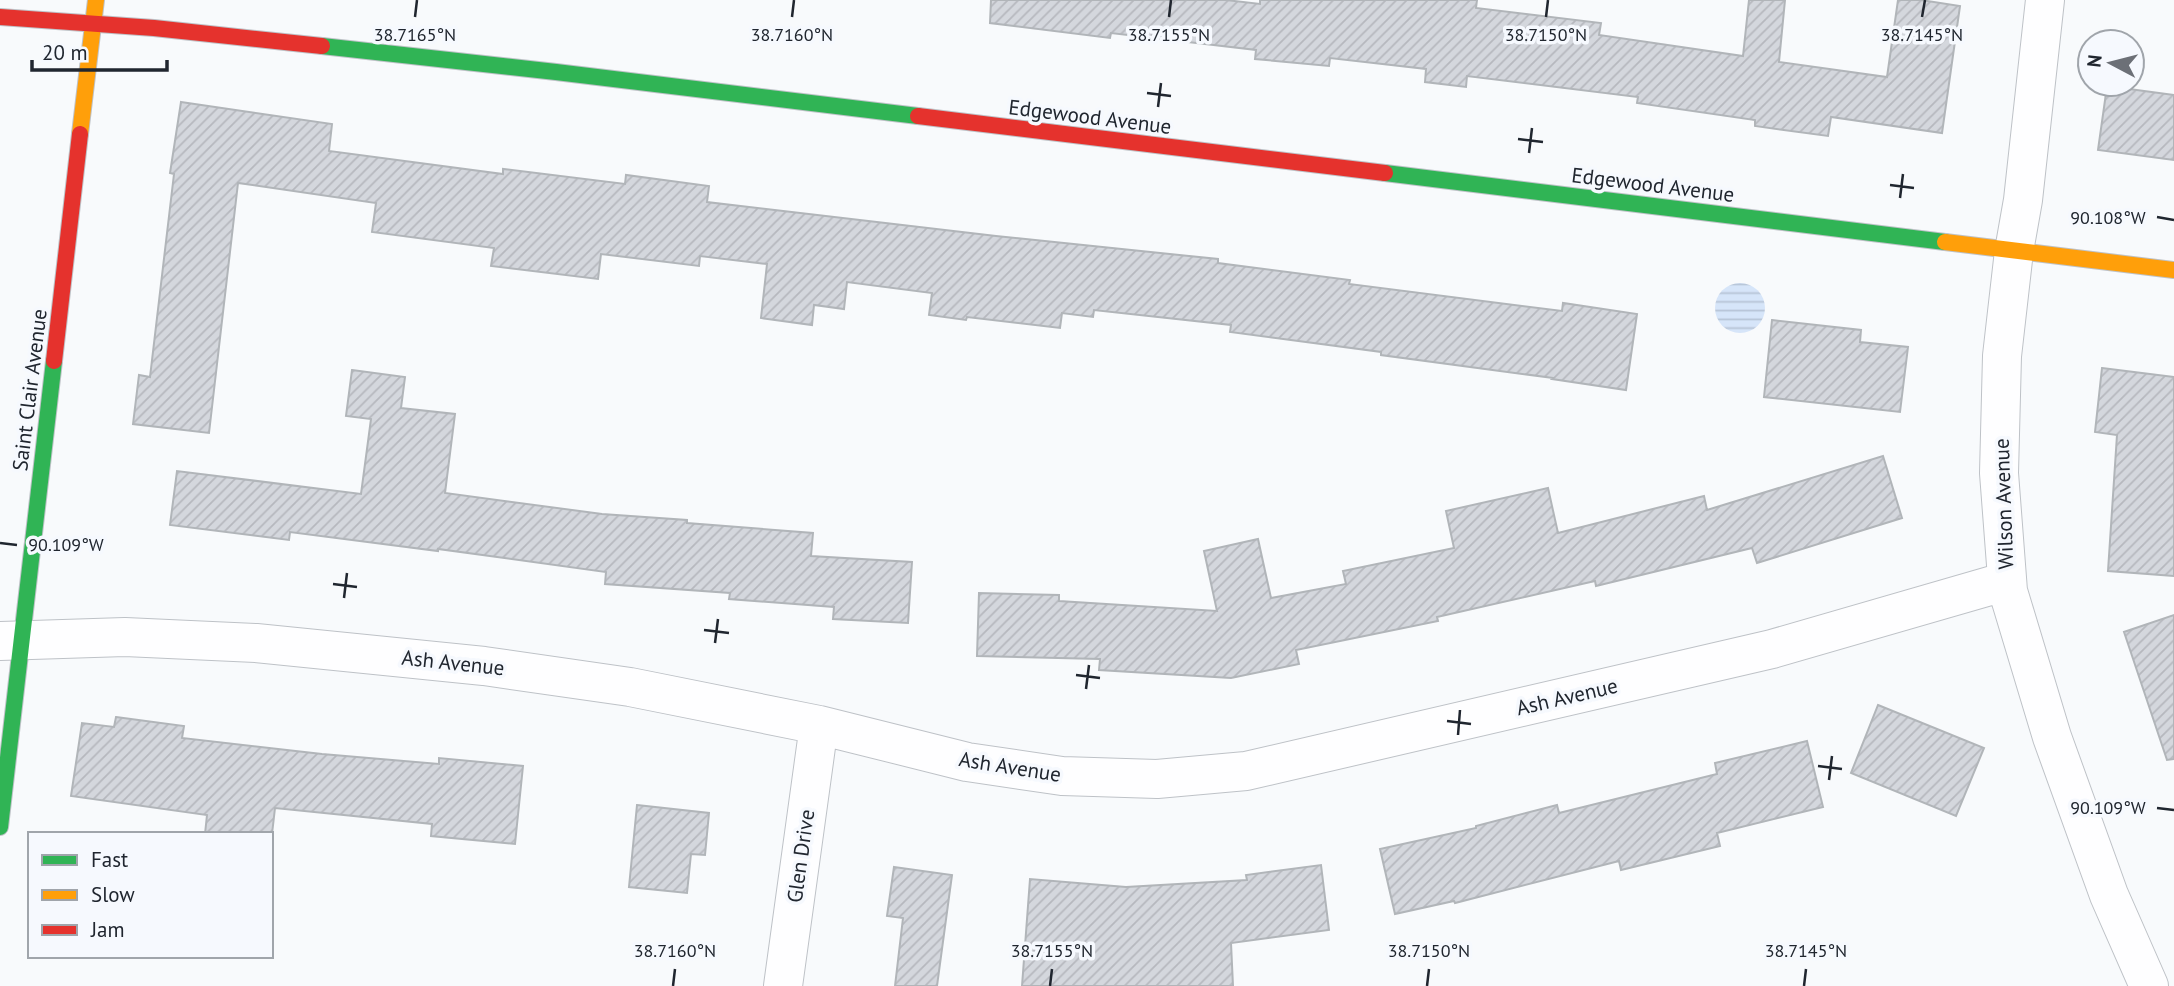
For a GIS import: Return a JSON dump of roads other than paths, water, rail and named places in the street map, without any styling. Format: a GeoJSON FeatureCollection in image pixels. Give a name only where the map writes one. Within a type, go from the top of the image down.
{"type":"FeatureCollection","features":[{"type":"Feature","properties":{"kind":"street","name":"Saint Clair Avenue"},"geometry":{"type":"LineString","coordinates":[[0,827],[11,640],[96,0]]}},
{"type":"Feature","properties":{"kind":"street","name":"Wilson Avenue"},"geometry":{"type":"LineString","coordinates":[[2045,0],[2023,200],[2014,251],[2002,356],[1999,473],[2008,591],[2052,737],[2109,895],[2149,986]]}},
{"type":"Feature","properties":{"kind":"street","name":"Edgewood Avenue"},"geometry":{"type":"LineString","coordinates":[[0,17],[154,28],[556,72],[2174,270]]}},
{"type":"Feature","properties":{"kind":"street","name":"Ash Avenue"},"geometry":{"type":"LineString","coordinates":[[11,640],[125,636],[256,643],[484,666],[630,687],[819,725],[967,762],[1062,776],[1157,779],[1247,771],[1772,649],[2007,581]]}},
{"type":"Feature","properties":{"kind":"street","name":"Glen Drive"},"geometry":{"type":"LineString","coordinates":[[783,986],[819,725]]}},
{"type":"Feature","properties":{"kind":"water"},"geometry":{"type":"Polygon","coordinates":[[[1740,283],[1758,290],[1765,308],[1758,326],[1740,333],[1722,326],[1715,308],[1722,290],[1740,283]]]}}]}
